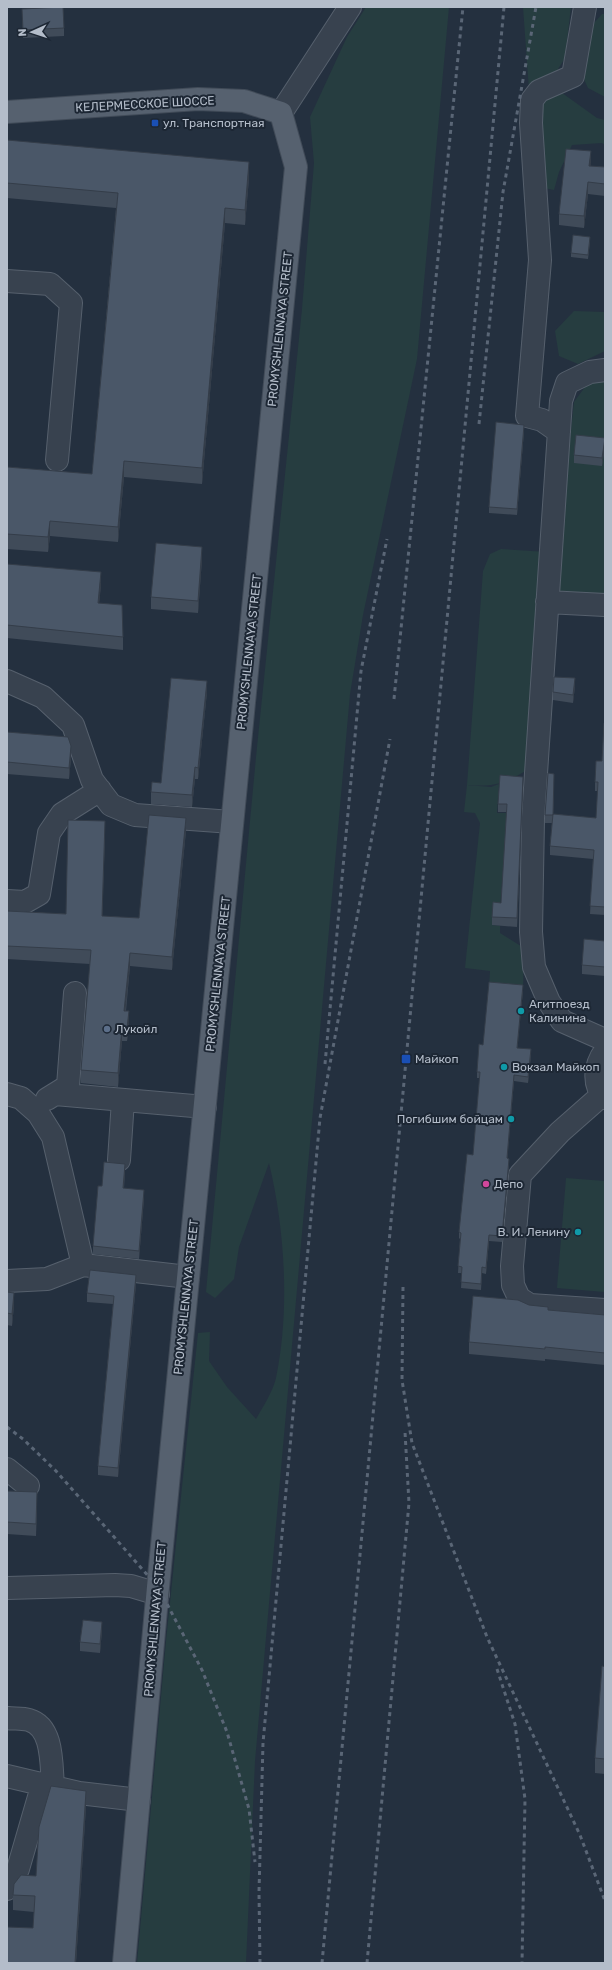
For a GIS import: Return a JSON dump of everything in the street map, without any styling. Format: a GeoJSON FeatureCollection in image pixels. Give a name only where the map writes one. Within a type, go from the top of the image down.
{"type":"FeatureCollection","features":[{"type":"Feature","properties":{"kind":"main road","name":"КЕЛЕРМЕССКОЕ ШОССЕ"},"geometry":{"type":"LineString","coordinates":[[7,112],[198,98],[244,101],[281,113]]}},
{"type":"Feature","properties":{"kind":"main road","name":"PROMYSHLENNAYA STREET"},"geometry":{"type":"LineString","coordinates":[[124,1963],[188,1277],[296,167],[281,113]]}},
{"type":"Feature","properties":{"kind":"street"},"geometry":{"type":"LineString","coordinates":[[281,113],[350,7]]}},
{"type":"Feature","properties":{"kind":"street"},"geometry":{"type":"LineString","coordinates":[[559,432],[542,420],[527,416],[540,260],[530,123],[532,100],[539,91],[573,76],[585,7]]}},
{"type":"Feature","properties":{"kind":"street"},"geometry":{"type":"LineString","coordinates":[[7,281],[50,284],[71,303],[57,460]]}},
{"type":"Feature","properties":{"kind":"street"},"geometry":{"type":"LineString","coordinates":[[605,370],[590,372],[567,383],[561,401],[533,818],[531,932],[534,967],[549,1002],[562,1021],[605,1040]]}},
{"type":"Feature","properties":{"kind":"street"},"geometry":{"type":"LineString","coordinates":[[547,602],[605,605]]}},
{"type":"Feature","properties":{"kind":"street"},"geometry":{"type":"LineString","coordinates":[[7,681],[43,696],[73,725],[92,780],[112,805],[135,815],[232,822]]}},
{"type":"Feature","properties":{"kind":"street"},"geometry":{"type":"LineString","coordinates":[[7,901],[25,902],[39,894],[49,833],[62,814],[100,790]]}},
{"type":"Feature","properties":{"kind":"street"},"geometry":{"type":"LineString","coordinates":[[33,1108],[68,1086],[75,993]]}},
{"type":"Feature","properties":{"kind":"street"},"geometry":{"type":"LineString","coordinates":[[605,1051],[598,1062],[596,1073],[597,1085],[604,1097],[560,1132],[520,1175],[512,1266],[513,1285],[519,1298],[530,1305],[605,1310]]}},
{"type":"Feature","properties":{"kind":"street"},"geometry":{"type":"LineString","coordinates":[[7,1094],[21,1098],[33,1108],[38,1113],[53,1137],[83,1265]]}},
{"type":"Feature","properties":{"kind":"street"},"geometry":{"type":"LineString","coordinates":[[55,1094],[205,1107]]}},
{"type":"Feature","properties":{"kind":"street"},"geometry":{"type":"LineString","coordinates":[[119,1160],[124,1100]]}},
{"type":"Feature","properties":{"kind":"street"},"geometry":{"type":"LineString","coordinates":[[7,1281],[47,1278],[83,1265],[188,1277]]}},
{"type":"Feature","properties":{"kind":"street"},"geometry":{"type":"LineString","coordinates":[[7,1469],[28,1486]]}},
{"type":"Feature","properties":{"kind":"street"},"geometry":{"type":"LineString","coordinates":[[7,1588],[114,1585],[131,1586],[158,1594]]}},
{"type":"Feature","properties":{"kind":"street"},"geometry":{"type":"LineString","coordinates":[[7,1718],[30,1720],[44,1732],[50,1743],[48,1785],[18,1869],[7,1888]]}},
{"type":"Feature","properties":{"kind":"street"},"geometry":{"type":"LineString","coordinates":[[7,1776],[79,1792],[139,1800]]}},
{"type":"Feature","properties":{"kind":"green space"},"geometry":{"type":"Polygon","coordinates":[[[366,7],[449,7],[417,359],[363,615],[350,694],[255,1761],[246,1963],[137,1963],[166,1641],[198,1333],[210,1332],[209,1361],[227,1387],[256,1419],[268,1399],[275,1383],[280,1352],[283,1325],[284,1270],[279,1215],[269,1163],[239,1247],[234,1279],[215,1298],[206,1292],[256,757],[302,309],[314,163],[310,117],[347,37],[366,7]]]}},
{"type":"Feature","properties":{"kind":"green space"},"geometry":{"type":"Polygon","coordinates":[[[523,7],[571,7],[565,58],[553,77],[529,90],[523,7]]]}},
{"type":"Feature","properties":{"kind":"green space"},"geometry":{"type":"Polygon","coordinates":[[[602,14],[605,14],[605,97],[588,88],[580,71],[585,33],[602,14]]]}},
{"type":"Feature","properties":{"kind":"green space"},"geometry":{"type":"Polygon","coordinates":[[[558,90],[597,118],[605,120],[605,145],[602,143],[572,145],[559,172],[554,190],[539,187],[539,95],[558,90]]]}},
{"type":"Feature","properties":{"kind":"green space"},"geometry":{"type":"Polygon","coordinates":[[[574,311],[605,312],[605,351],[578,364],[559,356],[555,331],[574,311]]]}},
{"type":"Feature","properties":{"kind":"green space"},"geometry":{"type":"Polygon","coordinates":[[[605,358],[605,596],[591,601],[554,591],[574,402],[585,387],[597,380],[605,358]]]}},
{"type":"Feature","properties":{"kind":"green space"},"geometry":{"type":"Polygon","coordinates":[[[501,549],[547,552],[532,767],[501,783],[467,785],[483,571],[490,554],[501,549]]]}},
{"type":"Feature","properties":{"kind":"green space"},"geometry":{"type":"Polygon","coordinates":[[[499,784],[497,813],[507,813],[500,910],[493,910],[492,925],[500,926],[500,933],[524,948],[523,991],[489,988],[490,971],[465,968],[480,823],[475,813],[464,812],[467,785],[491,787],[499,784]]]}},
{"type":"Feature","properties":{"kind":"green space"},"geometry":{"type":"Polygon","coordinates":[[[566,1178],[605,1181],[605,1292],[557,1288],[566,1178]]]}},
{"type":"Feature","properties":{"kind":"building"},"geometry":{"type":"Polygon","coordinates":[[[63,7],[64,28],[23,30],[22,9],[63,7]]]}},
{"type":"Feature","properties":{"kind":"building"},"geometry":{"type":"Polygon","coordinates":[[[7,140],[249,162],[245,210],[225,208],[202,468],[124,461],[118,527],[50,521],[48,537],[7,534],[7,467],[92,474],[118,193],[7,183],[7,140]]]}},
{"type":"Feature","properties":{"kind":"building"},"geometry":{"type":"Polygon","coordinates":[[[566,149],[591,151],[589,166],[605,167],[605,184],[588,182],[584,216],[559,214],[566,149]]]}},
{"type":"Feature","properties":{"kind":"building"},"geometry":{"type":"Polygon","coordinates":[[[573,235],[590,237],[588,255],[571,253],[573,235]]]}},
{"type":"Feature","properties":{"kind":"building"},"geometry":{"type":"Polygon","coordinates":[[[496,422],[524,425],[517,509],[489,507],[496,422]]]}},
{"type":"Feature","properties":{"kind":"building"},"geometry":{"type":"Polygon","coordinates":[[[576,435],[605,438],[602,458],[574,455],[576,435]]]}},
{"type":"Feature","properties":{"kind":"building"},"geometry":{"type":"Polygon","coordinates":[[[156,543],[202,547],[198,601],[151,597],[156,543]]]}},
{"type":"Feature","properties":{"kind":"building"},"geometry":{"type":"Polygon","coordinates":[[[7,564],[101,572],[98,603],[122,605],[123,637],[7,625],[7,564]]]}},
{"type":"Feature","properties":{"kind":"building"},"geometry":{"type":"Polygon","coordinates":[[[554,677],[575,678],[573,695],[553,692],[554,677]]]}},
{"type":"Feature","properties":{"kind":"building"},"geometry":{"type":"Polygon","coordinates":[[[171,678],[207,681],[198,768],[195,767],[192,795],[151,792],[152,782],[161,783],[171,678]]]}},
{"type":"Feature","properties":{"kind":"building"},"geometry":{"type":"Polygon","coordinates":[[[604,723],[605,907],[590,906],[594,850],[550,846],[553,814],[596,818],[598,782],[595,782],[596,761],[602,761],[604,723]]]}},
{"type":"Feature","properties":{"kind":"building"},"geometry":{"type":"Polygon","coordinates":[[[7,732],[68,737],[71,746],[69,768],[7,762],[7,732]]]}},
{"type":"Feature","properties":{"kind":"building"},"geometry":{"type":"Polygon","coordinates":[[[548,773],[554,774],[553,815],[545,815],[548,773]]]}},
{"type":"Feature","properties":{"kind":"building"},"geometry":{"type":"Polygon","coordinates":[[[500,775],[523,777],[517,918],[492,917],[493,902],[501,903],[507,804],[498,804],[500,775]]]}},
{"type":"Feature","properties":{"kind":"building"},"geometry":{"type":"Polygon","coordinates":[[[149,815],[186,818],[172,957],[130,953],[124,1011],[129,1011],[127,1028],[122,1027],[118,1073],[81,1070],[91,950],[7,946],[7,911],[66,914],[68,820],[105,821],[102,916],[139,918],[149,815]]]}},
{"type":"Feature","properties":{"kind":"building"},"geometry":{"type":"Polygon","coordinates":[[[584,939],[605,941],[605,967],[582,965],[584,939]]]}},
{"type":"Feature","properties":{"kind":"building"},"geometry":{"type":"Polygon","coordinates":[[[489,982],[523,985],[517,1048],[531,1049],[528,1077],[514,1075],[507,1158],[509,1159],[502,1236],[489,1235],[486,1268],[482,1267],[481,1284],[461,1282],[462,1267],[458,1266],[461,1233],[459,1232],[467,1154],[473,1155],[480,1072],[477,1072],[479,1044],[483,1045],[489,982]]]}},
{"type":"Feature","properties":{"kind":"building"},"geometry":{"type":"Polygon","coordinates":[[[104,1162],[125,1164],[123,1188],[144,1190],[139,1251],[93,1246],[98,1186],[102,1186],[104,1162]]]}},
{"type":"Feature","properties":{"kind":"building"},"geometry":{"type":"Polygon","coordinates":[[[90,1270],[136,1275],[118,1468],[98,1466],[114,1296],[87,1293],[90,1270]]]}},
{"type":"Feature","properties":{"kind":"building"},"geometry":{"type":"Polygon","coordinates":[[[7,1292],[14,1293],[12,1314],[7,1313],[7,1292]]]}},
{"type":"Feature","properties":{"kind":"building"},"geometry":{"type":"Polygon","coordinates":[[[473,1296],[518,1300],[529,1305],[548,1307],[548,1310],[605,1315],[605,1353],[469,1342],[473,1296]]]}},
{"type":"Feature","properties":{"kind":"building"},"geometry":{"type":"Polygon","coordinates":[[[7,1491],[37,1492],[36,1524],[7,1522],[7,1491]]]}},
{"type":"Feature","properties":{"kind":"building"},"geometry":{"type":"Polygon","coordinates":[[[83,1620],[102,1622],[100,1644],[80,1642],[83,1620]]]}},
{"type":"Feature","properties":{"kind":"building"},"geometry":{"type":"Polygon","coordinates":[[[602,1666],[605,1667],[605,1759],[595,1758],[602,1666]]]}},
{"type":"Feature","properties":{"kind":"building"},"geometry":{"type":"Polygon","coordinates":[[[51,1786],[86,1791],[75,1963],[7,1963],[7,1927],[33,1928],[35,1896],[13,1895],[14,1884],[21,1875],[36,1876],[39,1827],[51,1786]]]}},
{"type":"Feature","properties":{"kind":"railway"},"geometry":{"type":"LineString","coordinates":[[394,699],[463,7]]}},
{"type":"Feature","properties":{"kind":"railway"},"geometry":{"type":"LineString","coordinates":[[322,1963],[504,7]]}},
{"type":"Feature","properties":{"kind":"railway"},"geometry":{"type":"LineString","coordinates":[[479,424],[503,192],[536,7]]}},
{"type":"Feature","properties":{"kind":"railway"},"geometry":{"type":"LineString","coordinates":[[325,1064],[361,671],[387,539]]}},
{"type":"Feature","properties":{"kind":"railway"},"geometry":{"type":"LineString","coordinates":[[260,1963],[259,1892],[263,1743],[320,1118],[390,739]]}},
{"type":"Feature","properties":{"kind":"railway"},"geometry":{"type":"LineString","coordinates":[[403,1287],[402,1380],[412,1443],[487,1637],[580,1835],[605,1901]]}},
{"type":"Feature","properties":{"kind":"railway"},"geometry":{"type":"LineString","coordinates":[[7,1427],[23,1439],[56,1471],[158,1587],[202,1670],[227,1732],[249,1809],[255,1862]]}},
{"type":"Feature","properties":{"kind":"railway"},"geometry":{"type":"LineString","coordinates":[[367,1963],[409,1503],[405,1432]]}},
{"type":"Feature","properties":{"kind":"railway"},"geometry":{"type":"LineString","coordinates":[[497,1669],[515,1724],[525,1799],[522,1963]]}},
{"type":"Feature","properties":{"kind":"place","name":"ул. Транспортная"},"geometry":{"type":"Point","coordinates":[155,123]}},
{"type":"Feature","properties":{"kind":"place","name":"Агитпоезд Калинина"},"geometry":{"type":"Point","coordinates":[521,1011]}},
{"type":"Feature","properties":{"kind":"place","name":"Лукойл"},"geometry":{"type":"Point","coordinates":[107,1029]}},
{"type":"Feature","properties":{"kind":"place","name":"Майкоп"},"geometry":{"type":"Point","coordinates":[406,1059]}},
{"type":"Feature","properties":{"kind":"place","name":"Вокзал Майкоп"},"geometry":{"type":"Point","coordinates":[504,1067]}},
{"type":"Feature","properties":{"kind":"place","name":"Погибшим бойцам"},"geometry":{"type":"Point","coordinates":[511,1119]}},
{"type":"Feature","properties":{"kind":"place","name":"Депо"},"geometry":{"type":"Point","coordinates":[486,1184]}},
{"type":"Feature","properties":{"kind":"place","name":"В. И. Ленину"},"geometry":{"type":"Point","coordinates":[578,1232]}}]}
